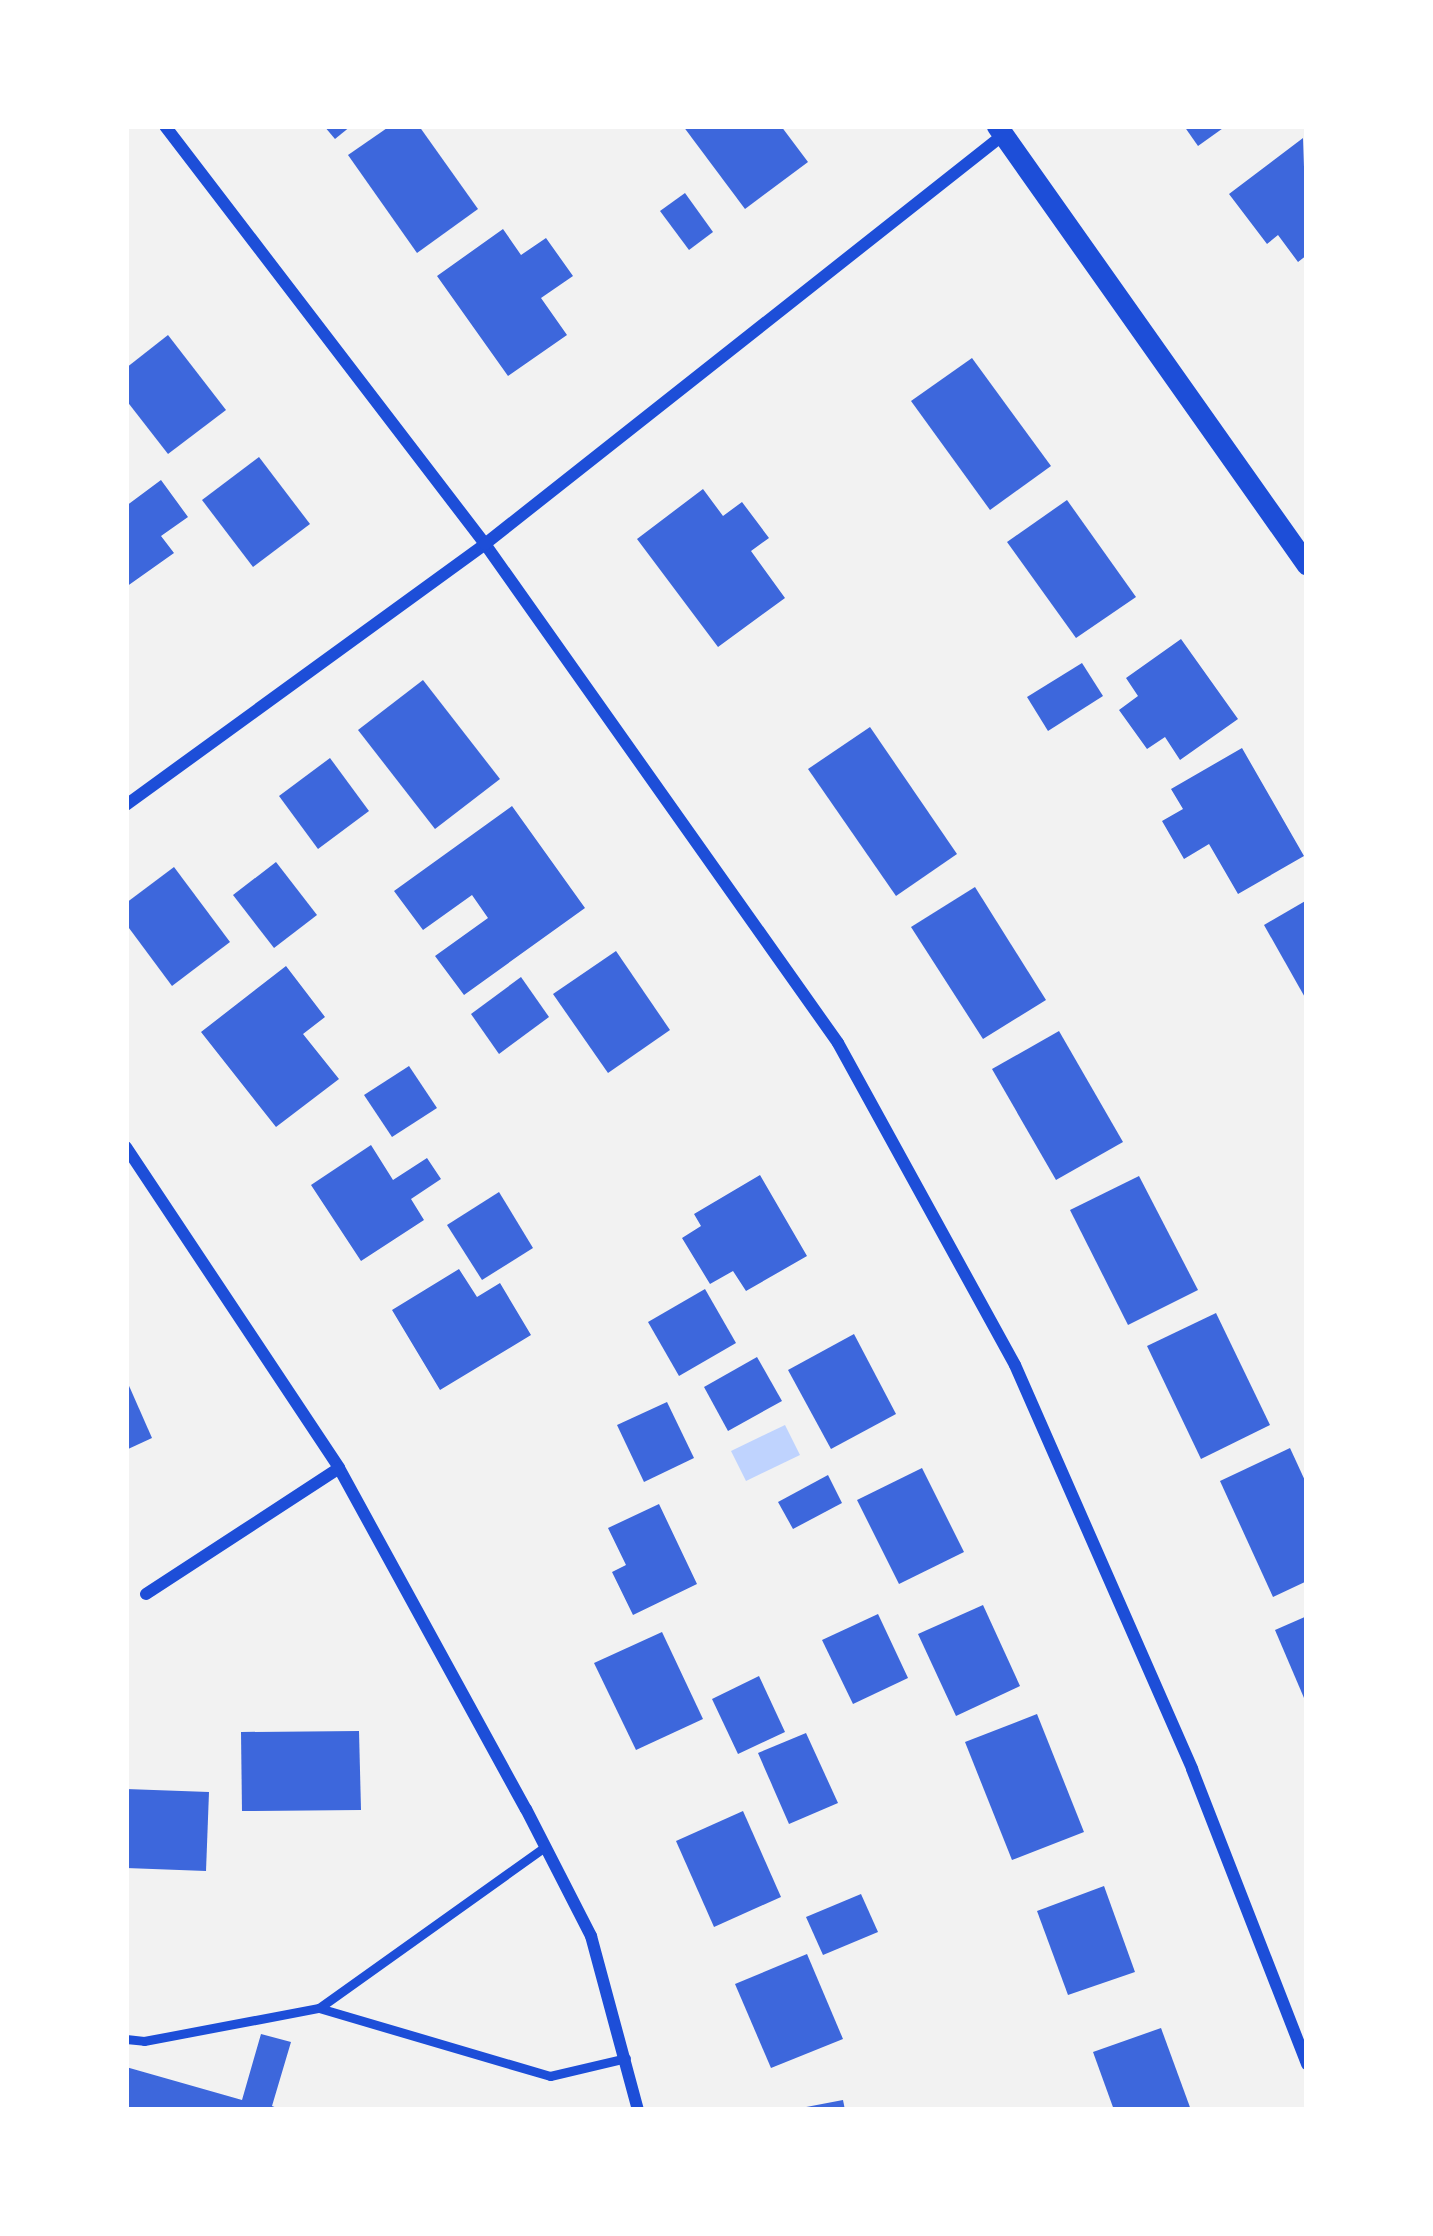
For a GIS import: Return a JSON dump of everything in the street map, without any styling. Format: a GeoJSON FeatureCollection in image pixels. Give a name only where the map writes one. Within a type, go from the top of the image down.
{"type":"FeatureCollection","features":[{"type":"Feature","properties":{"kind":"street"},"geometry":{"type":"LineString","coordinates":[[165,126],[485,544],[838,1043],[993,1325],[1192,1769],[1307,2064]]}},
{"type":"Feature","properties":{"kind":"street"},"geometry":{"type":"LineString","coordinates":[[126,805],[485,544],[1000,131],[1305,556]]}},
{"type":"Feature","properties":{"kind":"street"},"geometry":{"type":"LineString","coordinates":[[126,1147],[339,1468],[545,1847],[591,1936],[638,2110]]}},
{"type":"Feature","properties":{"kind":"street"},"geometry":{"type":"LineString","coordinates":[[146,1594],[339,1468]]}},
{"type":"Feature","properties":{"kind":"lane"},"geometry":{"type":"LineString","coordinates":[[126,2039],[144,2041],[319,2008],[545,1847]]}},
{"type":"Feature","properties":{"kind":"lane"},"geometry":{"type":"LineString","coordinates":[[319,2008],[550,2076],[626,2058]]}},
{"type":"Feature","properties":{"kind":"water"},"geometry":{"type":"Polygon","coordinates":[[[785,1425],[800,1455],[746,1481],[731,1451],[785,1425]]]}},
{"type":"Feature","properties":{"kind":"building"},"geometry":{"type":"Polygon","coordinates":[[[324,126],[351,126],[335,139],[324,126]]]}},
{"type":"Feature","properties":{"kind":"building"},"geometry":{"type":"Polygon","coordinates":[[[390,126],[419,126],[478,209],[417,253],[348,155],[390,126]]]}},
{"type":"Feature","properties":{"kind":"building"},"geometry":{"type":"Polygon","coordinates":[[[683,126],[781,126],[808,162],[745,209],[683,126]]]}},
{"type":"Feature","properties":{"kind":"building"},"geometry":{"type":"Polygon","coordinates":[[[1184,126],[1226,126],[1198,146],[1184,126]]]}},
{"type":"Feature","properties":{"kind":"building"},"geometry":{"type":"Polygon","coordinates":[[[1303,138],[1307,255],[1298,262],[1278,235],[1267,244],[1229,194],[1303,138]]]}},
{"type":"Feature","properties":{"kind":"building"},"geometry":{"type":"Polygon","coordinates":[[[685,193],[713,232],[689,250],[660,211],[685,193]]]}},
{"type":"Feature","properties":{"kind":"building"},"geometry":{"type":"Polygon","coordinates":[[[503,229],[521,255],[546,238],[573,276],[541,298],[567,335],[508,376],[437,276],[503,229]]]}},
{"type":"Feature","properties":{"kind":"building"},"geometry":{"type":"Polygon","coordinates":[[[168,335],[226,410],[168,454],[126,400],[126,368],[168,335]]]}},
{"type":"Feature","properties":{"kind":"building"},"geometry":{"type":"Polygon","coordinates":[[[972,358],[1051,466],[990,510],[911,401],[972,358]]]}},
{"type":"Feature","properties":{"kind":"building"},"geometry":{"type":"Polygon","coordinates":[[[259,457],[310,524],[253,567],[202,500],[259,457]]]}},
{"type":"Feature","properties":{"kind":"building"},"geometry":{"type":"Polygon","coordinates":[[[161,480],[188,517],[161,536],[174,553],[126,587],[126,506],[161,480]]]}},
{"type":"Feature","properties":{"kind":"building"},"geometry":{"type":"Polygon","coordinates":[[[703,489],[723,516],[742,502],[769,538],[751,551],[785,598],[718,647],[637,539],[703,489]]]}},
{"type":"Feature","properties":{"kind":"building"},"geometry":{"type":"Polygon","coordinates":[[[1067,500],[1136,597],[1076,638],[1007,542],[1067,500]]]}},
{"type":"Feature","properties":{"kind":"building"},"geometry":{"type":"Polygon","coordinates":[[[1181,639],[1238,719],[1180,760],[1165,737],[1147,749],[1119,710],[1138,696],[1126,678],[1181,639]]]}},
{"type":"Feature","properties":{"kind":"building"},"geometry":{"type":"Polygon","coordinates":[[[1082,663],[1103,696],[1048,731],[1027,697],[1082,663]]]}},
{"type":"Feature","properties":{"kind":"building"},"geometry":{"type":"Polygon","coordinates":[[[423,680],[500,779],[435,829],[358,730],[423,680]]]}},
{"type":"Feature","properties":{"kind":"building"},"geometry":{"type":"Polygon","coordinates":[[[870,727],[957,854],[896,896],[808,769],[870,727]]]}},
{"type":"Feature","properties":{"kind":"building"},"geometry":{"type":"Polygon","coordinates":[[[1242,748],[1304,856],[1238,894],[1209,844],[1184,859],[1162,821],[1183,809],[1171,789],[1242,748]]]}},
{"type":"Feature","properties":{"kind":"building"},"geometry":{"type":"Polygon","coordinates":[[[330,758],[369,811],[318,849],[279,796],[330,758]]]}},
{"type":"Feature","properties":{"kind":"building"},"geometry":{"type":"Polygon","coordinates":[[[512,806],[585,908],[464,995],[435,956],[488,918],[472,895],[423,930],[394,891],[512,806]]]}},
{"type":"Feature","properties":{"kind":"building"},"geometry":{"type":"Polygon","coordinates":[[[276,862],[317,915],[274,948],[233,895],[276,862]]]}},
{"type":"Feature","properties":{"kind":"building"},"geometry":{"type":"Polygon","coordinates":[[[174,867],[230,942],[172,986],[126,924],[126,903],[174,867]]]}},
{"type":"Feature","properties":{"kind":"building"},"geometry":{"type":"Polygon","coordinates":[[[975,887],[1046,1000],[983,1039],[911,927],[975,887]]]}},
{"type":"Feature","properties":{"kind":"building"},"geometry":{"type":"Polygon","coordinates":[[[1307,900],[1307,1001],[1264,925],[1307,900]]]}},
{"type":"Feature","properties":{"kind":"building"},"geometry":{"type":"Polygon","coordinates":[[[616,951],[670,1030],[608,1073],[553,994],[616,951]]]}},
{"type":"Feature","properties":{"kind":"building"},"geometry":{"type":"Polygon","coordinates":[[[286,966],[325,1017],[303,1034],[339,1079],[276,1127],[201,1032],[286,966]]]}},
{"type":"Feature","properties":{"kind":"building"},"geometry":{"type":"Polygon","coordinates":[[[521,977],[549,1017],[499,1054],[471,1014],[521,977]]]}},
{"type":"Feature","properties":{"kind":"building"},"geometry":{"type":"Polygon","coordinates":[[[1059,1031],[1123,1142],[1056,1180],[992,1069],[1059,1031]]]}},
{"type":"Feature","properties":{"kind":"building"},"geometry":{"type":"Polygon","coordinates":[[[409,1066],[437,1108],[392,1137],[364,1095],[409,1066]]]}},
{"type":"Feature","properties":{"kind":"building"},"geometry":{"type":"Polygon","coordinates":[[[371,1145],[393,1180],[427,1158],[441,1179],[411,1199],[424,1220],[361,1261],[311,1185],[371,1145]]]}},
{"type":"Feature","properties":{"kind":"building"},"geometry":{"type":"Polygon","coordinates":[[[760,1175],[807,1256],[746,1291],[733,1271],[710,1284],[682,1238],[701,1226],[694,1214],[760,1175]]]}},
{"type":"Feature","properties":{"kind":"building"},"geometry":{"type":"Polygon","coordinates":[[[1139,1176],[1198,1290],[1128,1325],[1070,1210],[1139,1176]]]}},
{"type":"Feature","properties":{"kind":"building"},"geometry":{"type":"Polygon","coordinates":[[[499,1192],[533,1248],[482,1280],[447,1225],[499,1192]]]}},
{"type":"Feature","properties":{"kind":"building"},"geometry":{"type":"Polygon","coordinates":[[[459,1269],[477,1297],[500,1283],[531,1335],[440,1390],[392,1310],[459,1269]]]}},
{"type":"Feature","properties":{"kind":"building"},"geometry":{"type":"Polygon","coordinates":[[[705,1289],[736,1343],[679,1376],[648,1322],[705,1289]]]}},
{"type":"Feature","properties":{"kind":"building"},"geometry":{"type":"Polygon","coordinates":[[[1216,1313],[1270,1425],[1201,1459],[1147,1346],[1216,1313]]]}},
{"type":"Feature","properties":{"kind":"building"},"geometry":{"type":"Polygon","coordinates":[[[854,1334],[896,1414],[831,1449],[788,1370],[854,1334]]]}},
{"type":"Feature","properties":{"kind":"building"},"geometry":{"type":"Polygon","coordinates":[[[757,1357],[782,1401],[728,1431],[704,1387],[757,1357]]]}},
{"type":"Feature","properties":{"kind":"building"},"geometry":{"type":"Polygon","coordinates":[[[126,1379],[152,1438],[126,1450],[126,1379]]]}},
{"type":"Feature","properties":{"kind":"building"},"geometry":{"type":"Polygon","coordinates":[[[667,1402],[694,1458],[644,1482],[617,1425],[667,1402]]]}},
{"type":"Feature","properties":{"kind":"building"},"geometry":{"type":"Polygon","coordinates":[[[1290,1448],[1307,1485],[1307,1581],[1273,1597],[1220,1481],[1290,1448]]]}},
{"type":"Feature","properties":{"kind":"building"},"geometry":{"type":"Polygon","coordinates":[[[922,1468],[964,1552],[899,1584],[857,1500],[922,1468]]]}},
{"type":"Feature","properties":{"kind":"building"},"geometry":{"type":"Polygon","coordinates":[[[828,1475],[842,1503],[793,1529],[778,1502],[828,1475]]]}},
{"type":"Feature","properties":{"kind":"building"},"geometry":{"type":"Polygon","coordinates":[[[659,1504],[697,1584],[633,1615],[612,1572],[626,1565],[608,1528],[659,1504]]]}},
{"type":"Feature","properties":{"kind":"building"},"geometry":{"type":"Polygon","coordinates":[[[983,1605],[1020,1686],[956,1716],[918,1634],[983,1605]]]}},
{"type":"Feature","properties":{"kind":"building"},"geometry":{"type":"Polygon","coordinates":[[[878,1614],[908,1678],[853,1704],[822,1640],[878,1614]]]}},
{"type":"Feature","properties":{"kind":"building"},"geometry":{"type":"Polygon","coordinates":[[[1307,1616],[1307,1705],[1275,1630],[1307,1616]]]}},
{"type":"Feature","properties":{"kind":"building"},"geometry":{"type":"Polygon","coordinates":[[[662,1632],[703,1719],[636,1750],[594,1663],[662,1632]]]}},
{"type":"Feature","properties":{"kind":"building"},"geometry":{"type":"Polygon","coordinates":[[[759,1676],[785,1732],[738,1754],[712,1699],[759,1676]]]}},
{"type":"Feature","properties":{"kind":"building"},"geometry":{"type":"Polygon","coordinates":[[[1037,1714],[1084,1832],[1012,1860],[965,1742],[1037,1714]]]}},
{"type":"Feature","properties":{"kind":"building"},"geometry":{"type":"Polygon","coordinates":[[[359,1731],[361,1810],[242,1811],[241,1732],[359,1731]]]}},
{"type":"Feature","properties":{"kind":"building"},"geometry":{"type":"Polygon","coordinates":[[[806,1733],[838,1803],[789,1824],[758,1753],[806,1733]]]}},
{"type":"Feature","properties":{"kind":"building"},"geometry":{"type":"Polygon","coordinates":[[[126,1789],[209,1792],[206,1871],[126,1868],[126,1789]]]}},
{"type":"Feature","properties":{"kind":"building"},"geometry":{"type":"Polygon","coordinates":[[[743,1811],[781,1897],[714,1927],[676,1841],[743,1811]]]}},
{"type":"Feature","properties":{"kind":"building"},"geometry":{"type":"Polygon","coordinates":[[[1104,1886],[1135,1972],[1068,1995],[1037,1911],[1104,1886]]]}},
{"type":"Feature","properties":{"kind":"building"},"geometry":{"type":"Polygon","coordinates":[[[861,1894],[878,1932],[823,1955],[806,1917],[861,1894]]]}},
{"type":"Feature","properties":{"kind":"building"},"geometry":{"type":"Polygon","coordinates":[[[807,1954],[843,2039],[771,2068],[735,1984],[807,1954]]]}},
{"type":"Feature","properties":{"kind":"building"},"geometry":{"type":"Polygon","coordinates":[[[1161,2028],[1191,2110],[1114,2110],[1093,2052],[1161,2028]]]}},
{"type":"Feature","properties":{"kind":"building"},"geometry":{"type":"Polygon","coordinates":[[[261,2034],[291,2042],[272,2106],[282,2110],[126,2110],[126,2067],[242,2100],[261,2034]]]}},
{"type":"Feature","properties":{"kind":"building"},"geometry":{"type":"Polygon","coordinates":[[[843,2100],[845,2110],[801,2110],[801,2108],[843,2100]]]}}]}
